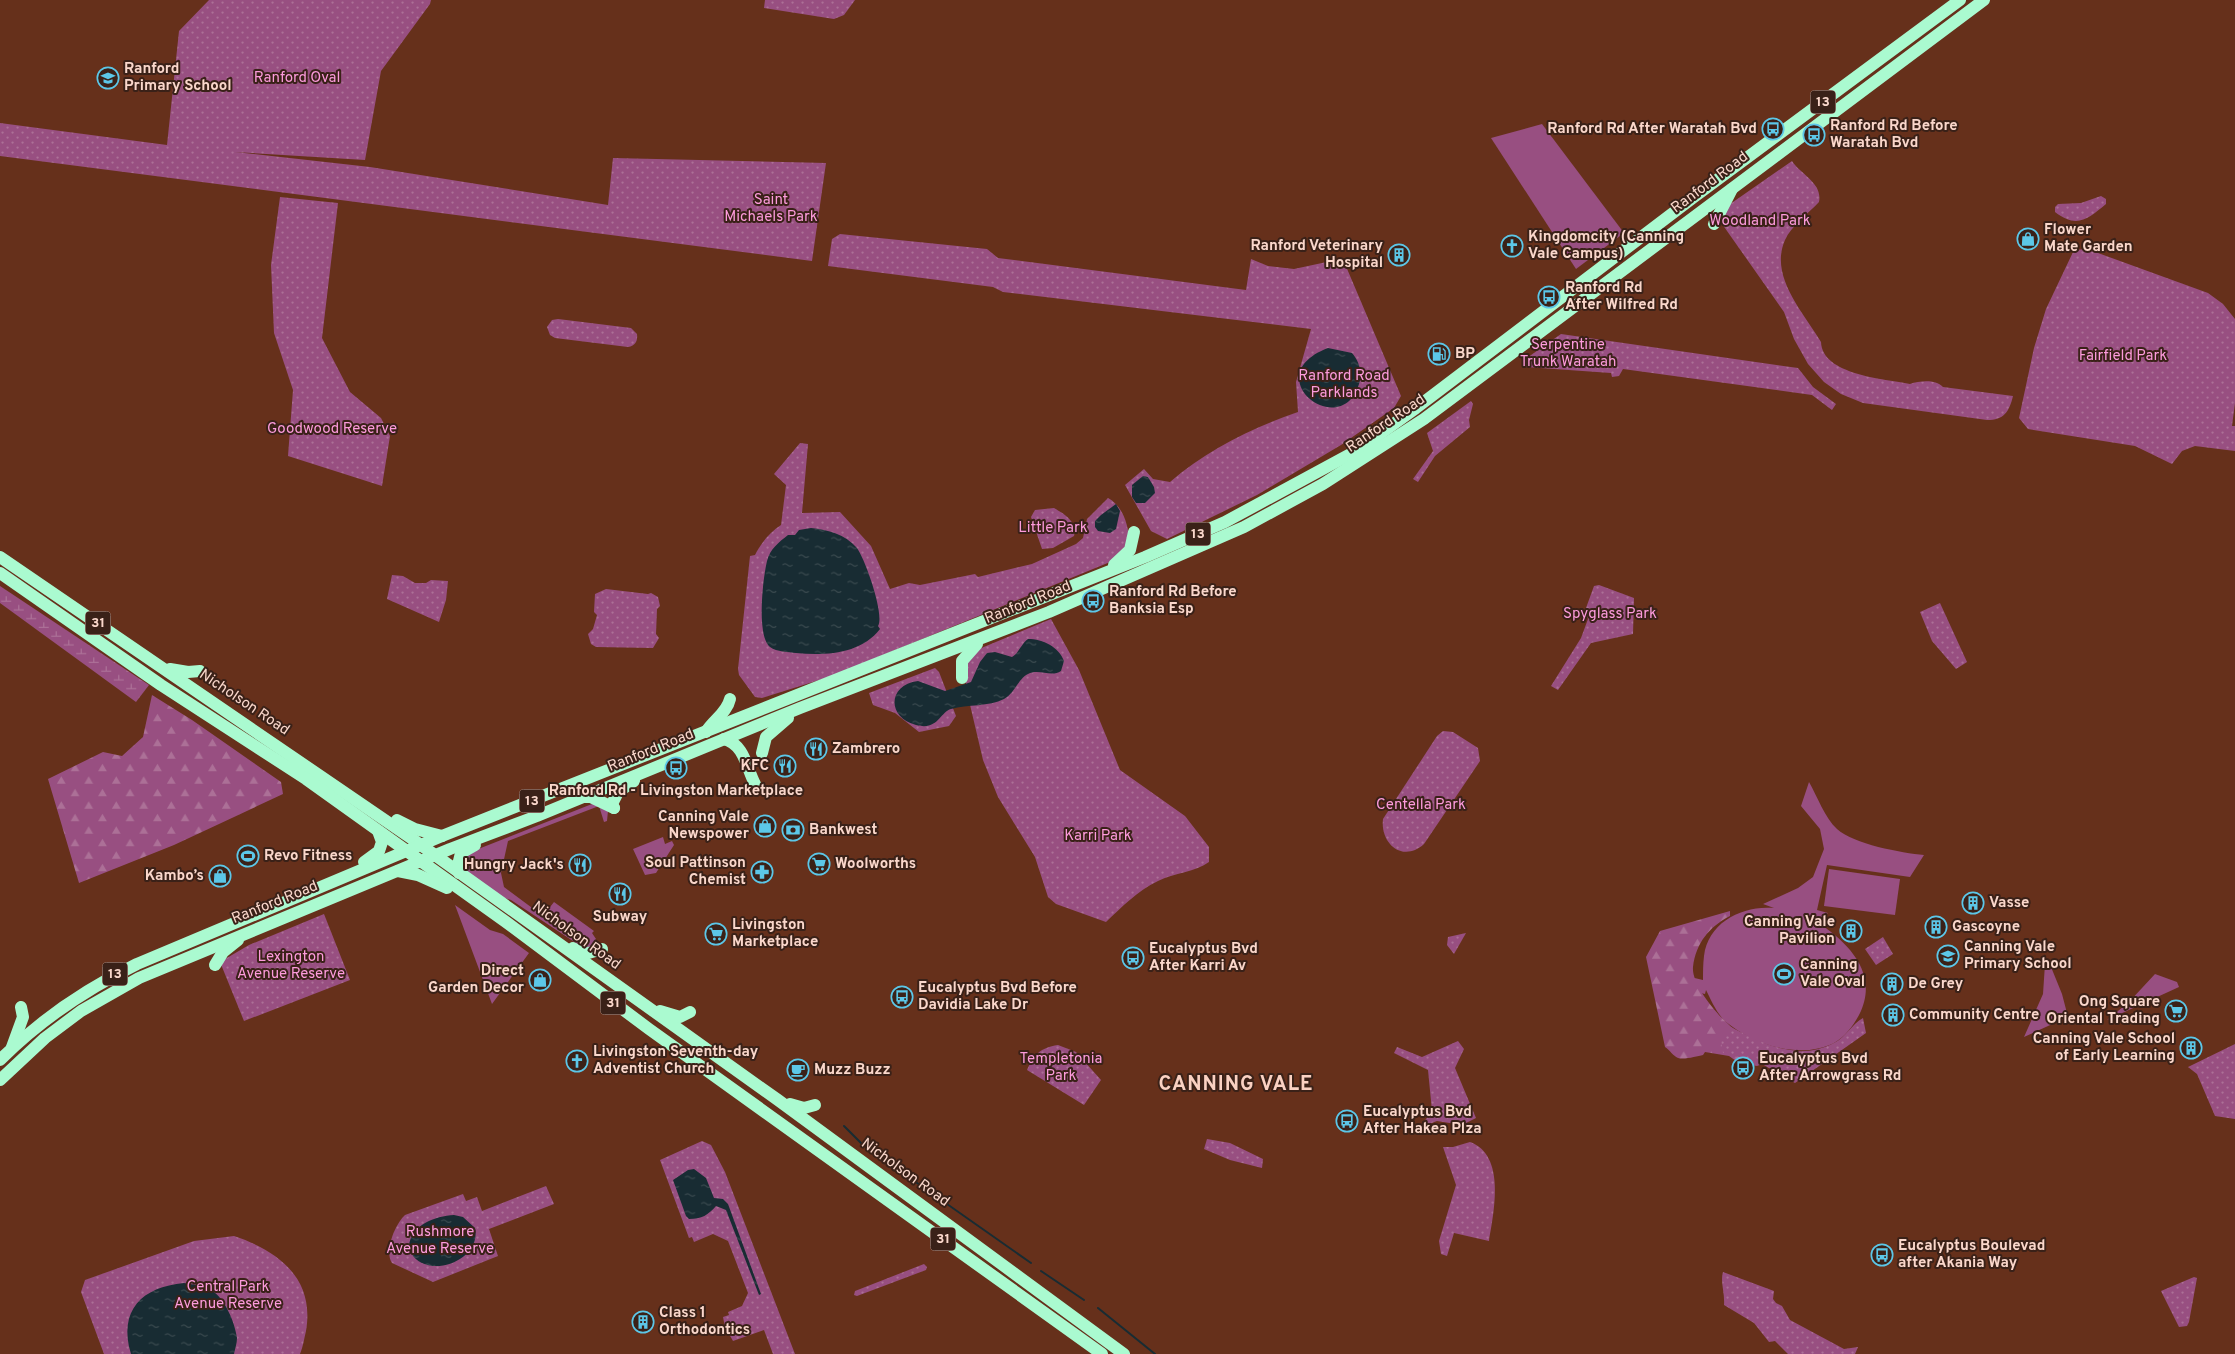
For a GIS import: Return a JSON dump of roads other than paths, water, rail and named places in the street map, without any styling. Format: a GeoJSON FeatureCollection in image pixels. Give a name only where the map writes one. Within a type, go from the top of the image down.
{"type":"FeatureCollection","features":[{"type":"Feature","properties":{"kind":"main road","name":"Ranford Road"},"geometry":{"type":"LineString","coordinates":[[0,1060],[54,1013],[100,982],[136,964],[442,836],[956,633],[1225,522],[1356,451],[1416,408],[1699,193],[1960,0]]}},
{"type":"Feature","properties":{"kind":"main road","name":"Ranford Road"},"geometry":{"type":"LineString","coordinates":[[0,1080],[45,1038],[81,1011],[139,978],[420,861],[537,816],[800,708],[928,661],[943,661],[982,639],[1150,569],[1244,527],[1323,484],[1424,419],[1734,185],[1984,0]]}},
{"type":"Feature","properties":{"kind":"main road"},"geometry":{"type":"LineString","coordinates":[[1714,224],[1734,185]]}},
{"type":"Feature","properties":{"kind":"main road"},"geometry":{"type":"LineString","coordinates":[[1105,573],[1128,553],[1134,532]]}},
{"type":"Feature","properties":{"kind":"main road","name":"Nicholson Road"},"geometry":{"type":"LineString","coordinates":[[0,557],[421,845],[778,1100],[1124,1354]]}},
{"type":"Feature","properties":{"kind":"main road","name":"Nicholson Road"},"geometry":{"type":"LineString","coordinates":[[0,573],[161,684],[306,779],[506,922],[656,1035],[1102,1354]]}},
{"type":"Feature","properties":{"kind":"main road"},"geometry":{"type":"LineString","coordinates":[[943,661],[956,633]]}},
{"type":"Feature","properties":{"kind":"main road"},"geometry":{"type":"LineString","coordinates":[[962,678],[962,661],[969,650],[982,639]]}},
{"type":"Feature","properties":{"kind":"main road"},"geometry":{"type":"LineString","coordinates":[[163,667],[188,672],[200,671]]}},
{"type":"Feature","properties":{"kind":"main road"},"geometry":{"type":"LineString","coordinates":[[706,732],[713,720],[729,706],[730,699]]}},
{"type":"Feature","properties":{"kind":"main road"},"geometry":{"type":"LineString","coordinates":[[762,752],[766,737],[800,708]]}},
{"type":"Feature","properties":{"kind":"main road"},"geometry":{"type":"LineString","coordinates":[[724,740],[733,742],[743,753],[755,784]]}},
{"type":"Feature","properties":{"kind":"main road"},"geometry":{"type":"LineString","coordinates":[[580,797],[591,797],[614,808],[612,804],[618,792],[634,781],[640,773]]}},
{"type":"Feature","properties":{"kind":"main road"},"geometry":{"type":"LineString","coordinates":[[345,792],[363,798],[401,823],[442,836]]}},
{"type":"Feature","properties":{"kind":"main road"},"geometry":{"type":"LineString","coordinates":[[459,873],[459,858],[467,849],[526,826],[537,816]]}},
{"type":"Feature","properties":{"kind":"main road"},"geometry":{"type":"LineString","coordinates":[[319,887],[330,878],[376,855],[382,846],[378,831]]}},
{"type":"Feature","properties":{"kind":"main road"},"geometry":{"type":"LineString","coordinates":[[398,871],[418,875],[438,883],[489,918],[506,922]]}},
{"type":"Feature","properties":{"kind":"main road"},"geometry":{"type":"LineString","coordinates":[[215,965],[224,952],[245,933]]}},
{"type":"Feature","properties":{"kind":"main road"},"geometry":{"type":"LineString","coordinates":[[557,942],[585,954],[600,952],[602,974]]}},
{"type":"Feature","properties":{"kind":"main road"},"geometry":{"type":"LineString","coordinates":[[11,1049],[23,1017],[21,1007]]}},
{"type":"Feature","properties":{"kind":"main road"},"geometry":{"type":"LineString","coordinates":[[651,1009],[680,1017],[690,1012]]}},
{"type":"Feature","properties":{"kind":"main road"},"geometry":{"type":"LineString","coordinates":[[778,1100],[800,1108],[815,1105]]}},
{"type":"Feature","properties":{"kind":"water"},"geometry":{"type":"Polygon","coordinates":[[[1328,348],[1352,353],[1357,360],[1360,371],[1359,384],[1350,401],[1336,407],[1322,406],[1309,399],[1301,387],[1300,374],[1308,360],[1328,348]]]}},
{"type":"Feature","properties":{"kind":"water"},"geometry":{"type":"Polygon","coordinates":[[[1143,476],[1148,477],[1155,493],[1145,503],[1136,503],[1132,497],[1132,485],[1143,476]]]}},
{"type":"Feature","properties":{"kind":"water"},"geometry":{"type":"Polygon","coordinates":[[[1116,504],[1120,511],[1116,529],[1110,533],[1098,531],[1095,527],[1095,521],[1116,504]]]}},
{"type":"Feature","properties":{"kind":"water"},"geometry":{"type":"Polygon","coordinates":[[[811,528],[836,534],[852,543],[857,548],[869,575],[877,599],[879,611],[878,626],[880,629],[863,644],[853,648],[819,654],[783,652],[773,649],[766,641],[763,631],[762,606],[768,557],[775,546],[788,535],[795,535],[799,530],[811,528]]]}},
{"type":"Feature","properties":{"kind":"water"},"geometry":{"type":"Polygon","coordinates":[[[1028,639],[1045,642],[1054,648],[1064,661],[1061,671],[1053,674],[1032,672],[1025,676],[1004,699],[998,702],[951,709],[929,725],[916,725],[906,721],[896,709],[894,702],[896,695],[908,684],[918,681],[945,691],[971,682],[980,662],[987,653],[995,652],[1012,657],[1028,639]]]}},
{"type":"Feature","properties":{"kind":"water"},"geometry":{"type":"Polygon","coordinates":[[[694,1169],[706,1178],[714,1198],[723,1199],[728,1204],[761,1294],[759,1295],[726,1210],[716,1206],[701,1217],[689,1219],[686,1216],[673,1180],[688,1170],[694,1169]]]}},
{"type":"Feature","properties":{"kind":"water"},"geometry":{"type":"Polygon","coordinates":[[[454,1215],[463,1217],[475,1228],[475,1239],[470,1249],[462,1257],[452,1263],[441,1266],[429,1265],[419,1261],[411,1253],[408,1254],[406,1249],[414,1232],[419,1227],[439,1217],[454,1215]]]}},
{"type":"Feature","properties":{"kind":"water"},"geometry":{"type":"Polygon","coordinates":[[[184,1283],[208,1288],[221,1299],[232,1318],[236,1332],[237,1340],[234,1354],[131,1354],[128,1325],[131,1313],[137,1304],[145,1296],[156,1290],[169,1285],[184,1283]]]}},
{"type":"Feature","properties":{"kind":"waterway"},"geometry":{"type":"LineString","coordinates":[[844,1126],[863,1145],[1031,1263]]}},
{"type":"Feature","properties":{"kind":"waterway"},"geometry":{"type":"LineString","coordinates":[[1041,1271],[1084,1300]]}},
{"type":"Feature","properties":{"kind":"waterway"},"geometry":{"type":"LineString","coordinates":[[1098,1308],[1155,1354]]}},
{"type":"Feature","properties":{"kind":"place","name":"Ranford Primary School"},"geometry":{"type":"Point","coordinates":[108,78]}},
{"type":"Feature","properties":{"kind":"place","name":"Ranford Rd After Waratah Bvd"},"geometry":{"type":"Point","coordinates":[1773,129]}},
{"type":"Feature","properties":{"kind":"place","name":"Ranford Rd Before Waratah Bvd"},"geometry":{"type":"Point","coordinates":[1814,135]}},
{"type":"Feature","properties":{"kind":"place","name":"Flower Mate Garden"},"geometry":{"type":"Point","coordinates":[2028,239]}},
{"type":"Feature","properties":{"kind":"place","name":"Kingdomcity (Canning Vale Campus)"},"geometry":{"type":"Point","coordinates":[1512,246]}},
{"type":"Feature","properties":{"kind":"place","name":"Ranford Veterinary Hospital"},"geometry":{"type":"Point","coordinates":[1399,255]}},
{"type":"Feature","properties":{"kind":"place","name":"Ranford Rd After Wilfred Rd"},"geometry":{"type":"Point","coordinates":[1549,297]}},
{"type":"Feature","properties":{"kind":"place","name":"BP"},"geometry":{"type":"Point","coordinates":[1439,354]}},
{"type":"Feature","properties":{"kind":"place","name":"Ranford Rd Before Banksia Esp"},"geometry":{"type":"Point","coordinates":[1093,601]}},
{"type":"Feature","properties":{"kind":"place","name":"Zambrero"},"geometry":{"type":"Point","coordinates":[816,749]}},
{"type":"Feature","properties":{"kind":"place","name":"KFC"},"geometry":{"type":"Point","coordinates":[785,766]}},
{"type":"Feature","properties":{"kind":"place","name":"Ranford Rd - Livingston Marketplace"},"geometry":{"type":"Point","coordinates":[676,768]}},
{"type":"Feature","properties":{"kind":"place","name":"Canning Vale Newspower"},"geometry":{"type":"Point","coordinates":[765,826]}},
{"type":"Feature","properties":{"kind":"place","name":"Bankwest"},"geometry":{"type":"Point","coordinates":[793,830]}},
{"type":"Feature","properties":{"kind":"place","name":"Revo Fitness"},"geometry":{"type":"Point","coordinates":[248,856]}},
{"type":"Feature","properties":{"kind":"place","name":"Woolworths"},"geometry":{"type":"Point","coordinates":[819,864]}},
{"type":"Feature","properties":{"kind":"place","name":"Hungry Jack's"},"geometry":{"type":"Point","coordinates":[580,865]}},
{"type":"Feature","properties":{"kind":"place","name":"Soul Pattinson Chemist"},"geometry":{"type":"Point","coordinates":[762,872]}},
{"type":"Feature","properties":{"kind":"place","name":"Kambo’s"},"geometry":{"type":"Point","coordinates":[220,876]}},
{"type":"Feature","properties":{"kind":"place","name":"Subway"},"geometry":{"type":"Point","coordinates":[620,894]}},
{"type":"Feature","properties":{"kind":"place","name":"Vasse"},"geometry":{"type":"Point","coordinates":[1973,903]}},
{"type":"Feature","properties":{"kind":"place","name":"Gascoyne"},"geometry":{"type":"Point","coordinates":[1936,927]}},
{"type":"Feature","properties":{"kind":"place","name":"Canning Vale Pavilion"},"geometry":{"type":"Point","coordinates":[1851,931]}},
{"type":"Feature","properties":{"kind":"place","name":"Livingston Marketplace"},"geometry":{"type":"Point","coordinates":[716,934]}},
{"type":"Feature","properties":{"kind":"place","name":"Canning Vale Primary School"},"geometry":{"type":"Point","coordinates":[1948,956]}},
{"type":"Feature","properties":{"kind":"place","name":"Eucalyptus Bvd After Karri Av"},"geometry":{"type":"Point","coordinates":[1133,958]}},
{"type":"Feature","properties":{"kind":"place","name":"Canning Vale Oval"},"geometry":{"type":"Point","coordinates":[1784,974]}},
{"type":"Feature","properties":{"kind":"place","name":"Direct Garden Decor"},"geometry":{"type":"Point","coordinates":[540,980]}},
{"type":"Feature","properties":{"kind":"place","name":"De Grey"},"geometry":{"type":"Point","coordinates":[1892,984]}},
{"type":"Feature","properties":{"kind":"place","name":"Eucalyptus Bvd Before Davidia Lake Dr"},"geometry":{"type":"Point","coordinates":[902,997]}},
{"type":"Feature","properties":{"kind":"place","name":"Ong Square Oriental Trading"},"geometry":{"type":"Point","coordinates":[2176,1011]}},
{"type":"Feature","properties":{"kind":"place","name":"Community Centre"},"geometry":{"type":"Point","coordinates":[1893,1015]}},
{"type":"Feature","properties":{"kind":"place","name":"Canning Vale School of Early Learning"},"geometry":{"type":"Point","coordinates":[2191,1048]}},
{"type":"Feature","properties":{"kind":"place","name":"Livingston Seventh-day Adventist Church"},"geometry":{"type":"Point","coordinates":[577,1061]}},
{"type":"Feature","properties":{"kind":"place","name":"Eucalyptus Bvd After Arrowgrass Rd"},"geometry":{"type":"Point","coordinates":[1743,1068]}},
{"type":"Feature","properties":{"kind":"place","name":"Muzz Buzz"},"geometry":{"type":"Point","coordinates":[798,1070]}},
{"type":"Feature","properties":{"kind":"place","name":"Eucalyptus Bvd After Hakea Plza"},"geometry":{"type":"Point","coordinates":[1347,1121]}},
{"type":"Feature","properties":{"kind":"place","name":"Eucalyptus Boulevad after Akania Way"},"geometry":{"type":"Point","coordinates":[1882,1255]}},
{"type":"Feature","properties":{"kind":"place","name":"Class 1 Orthodontics"},"geometry":{"type":"Point","coordinates":[643,1322]}},
{"type":"Feature","properties":{"kind":"district","name":"CANNING VALE"},"geometry":{"type":"Point","coordinates":[1236,1085]}},
{"type":"Feature","properties":{"kind":"park label","name":"Ranford Oval"},"geometry":{"type":"Point","coordinates":[297,78]}},
{"type":"Feature","properties":{"kind":"park label","name":"Saint Michaels Park"},"geometry":{"type":"Point","coordinates":[771,208]}},
{"type":"Feature","properties":{"kind":"park label","name":"Woodland Park"},"geometry":{"type":"Point","coordinates":[1760,221]}},
{"type":"Feature","properties":{"kind":"park label","name":"Serpentine Trunk Waratah"},"geometry":{"type":"Point","coordinates":[1568,354]}},
{"type":"Feature","properties":{"kind":"park label","name":"Fairfield Park"},"geometry":{"type":"Point","coordinates":[2123,356]}},
{"type":"Feature","properties":{"kind":"park label","name":"Ranford Road Parklands"},"geometry":{"type":"Point","coordinates":[1344,384]}},
{"type":"Feature","properties":{"kind":"park label","name":"Goodwood Reserve"},"geometry":{"type":"Point","coordinates":[332,429]}},
{"type":"Feature","properties":{"kind":"park label","name":"Little Park"},"geometry":{"type":"Point","coordinates":[1053,528]}},
{"type":"Feature","properties":{"kind":"park label","name":"Spyglass Park"},"geometry":{"type":"Point","coordinates":[1610,614]}},
{"type":"Feature","properties":{"kind":"park label","name":"Centella Park"},"geometry":{"type":"Point","coordinates":[1421,805]}},
{"type":"Feature","properties":{"kind":"park label","name":"Karri Park"},"geometry":{"type":"Point","coordinates":[1098,836]}},
{"type":"Feature","properties":{"kind":"park label","name":"Lexington Avenue Reserve"},"geometry":{"type":"Point","coordinates":[291,966]}},
{"type":"Feature","properties":{"kind":"park label","name":"Templetonia Park"},"geometry":{"type":"Point","coordinates":[1061,1068]}},
{"type":"Feature","properties":{"kind":"park label","name":"Rushmore Avenue Reserve"},"geometry":{"type":"Point","coordinates":[440,1240]}},
{"type":"Feature","properties":{"kind":"park label","name":"Central Park Avenue Reserve"},"geometry":{"type":"Point","coordinates":[228,1296]}}]}
